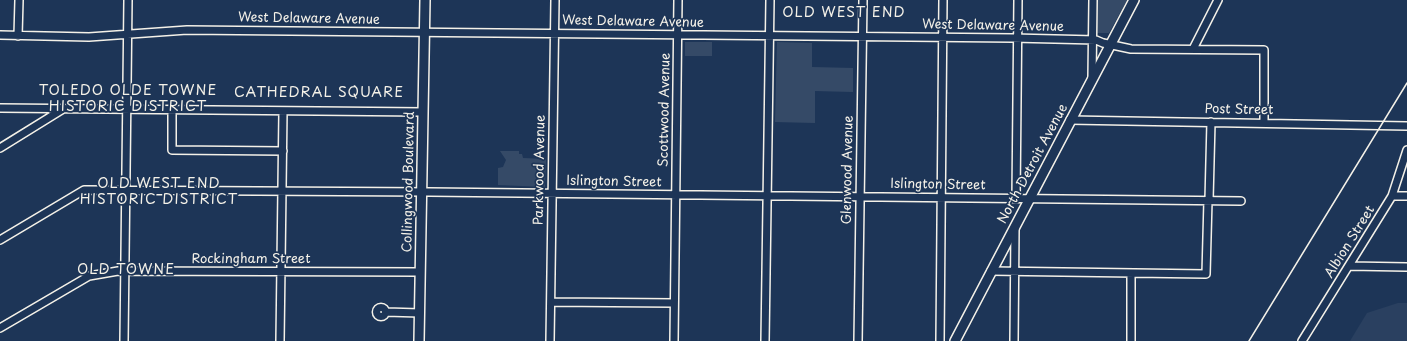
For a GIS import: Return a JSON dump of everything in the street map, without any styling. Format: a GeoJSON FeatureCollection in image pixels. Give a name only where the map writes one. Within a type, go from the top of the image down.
{"type":"FeatureCollection","features":[{"type":"Feature","properties":{"kind":"main road","name":"Collingwood Boulevard"},"geometry":{"type":"LineString","coordinates":[[419,341],[425,0]]}},
{"type":"Feature","properties":{"kind":"main road","name":"North Detroit Avenue"},"geometry":{"type":"LineString","coordinates":[[955,341],[1134,0]]}},
{"type":"Feature","properties":{"kind":"street"},"geometry":{"type":"LineString","coordinates":[[18,36],[19,0]]}},
{"type":"Feature","properties":{"kind":"street"},"geometry":{"type":"LineString","coordinates":[[124,341],[128,0]]}},
{"type":"Feature","properties":{"kind":"street","name":"Parkwood Avenue"},"geometry":{"type":"LineString","coordinates":[[550,341],[555,0]]}},
{"type":"Feature","properties":{"kind":"street","name":"Scottwood Avenue"},"geometry":{"type":"LineString","coordinates":[[674,341],[678,0]]}},
{"type":"Feature","properties":{"kind":"street"},"geometry":{"type":"LineString","coordinates":[[765,341],[770,0]]}},
{"type":"Feature","properties":{"kind":"street","name":"Glenwood Avenue"},"geometry":{"type":"LineString","coordinates":[[858,341],[863,0]]}},
{"type":"Feature","properties":{"kind":"street"},"geometry":{"type":"LineString","coordinates":[[940,341],[943,0]]}},
{"type":"Feature","properties":{"kind":"street"},"geometry":{"type":"LineString","coordinates":[[1016,198],[1018,0]]}},
{"type":"Feature","properties":{"kind":"street"},"geometry":{"type":"LineString","coordinates":[[1092,82],[1093,0]]}},
{"type":"Feature","properties":{"kind":"street"},"geometry":{"type":"LineString","coordinates":[[1193,49],[1218,0]]}},
{"type":"Feature","properties":{"kind":"street","name":"West Delaware Avenue"},"geometry":{"type":"LineString","coordinates":[[0,35],[89,37],[187,30],[1018,38],[1093,40],[1131,49],[1264,50],[1264,123]]}},
{"type":"Feature","properties":{"kind":"street"},"geometry":{"type":"LineString","coordinates":[[0,108],[423,112]]}},
{"type":"Feature","properties":{"kind":"street"},"geometry":{"type":"LineString","coordinates":[[0,148],[62,109]]}},
{"type":"Feature","properties":{"kind":"street"},"geometry":{"type":"LineString","coordinates":[[172,110],[172,150],[283,151]]}},
{"type":"Feature","properties":{"kind":"street"},"geometry":{"type":"LineString","coordinates":[[280,341],[283,111]]}},
{"type":"Feature","properties":{"kind":"street","name":"Post Street"},"geometry":{"type":"LineString","coordinates":[[1070,120],[1407,126]]}},
{"type":"Feature","properties":{"kind":"street"},"geometry":{"type":"LineString","coordinates":[[991,271],[1206,274],[1211,122]]}},
{"type":"Feature","properties":{"kind":"street","name":"Albion Street"},"geometry":{"type":"LineString","coordinates":[[1302,341],[1392,196],[1407,150]]}},
{"type":"Feature","properties":{"kind":"street","name":"Islington Street"},"geometry":{"type":"LineString","coordinates":[[0,240],[84,190],[676,194],[1241,201]]}},
{"type":"Feature","properties":{"kind":"street"},"geometry":{"type":"LineString","coordinates":[[1392,196],[1407,196]]}},
{"type":"Feature","properties":{"kind":"street"},"geometry":{"type":"LineString","coordinates":[[1014,341],[1015,226]]}},
{"type":"Feature","properties":{"kind":"street"},"geometry":{"type":"LineString","coordinates":[[1349,266],[1407,267]]}},
{"type":"Feature","properties":{"kind":"street","name":"Rockingham Street"},"geometry":{"type":"LineString","coordinates":[[0,328],[89,276],[125,270],[420,272]]}},
{"type":"Feature","properties":{"kind":"street"},"geometry":{"type":"LineString","coordinates":[[1131,273],[1131,341]]}},
{"type":"Feature","properties":{"kind":"street"},"geometry":{"type":"LineString","coordinates":[[551,302],[674,303]]}},
{"type":"Feature","properties":{"kind":"street"},"geometry":{"type":"LineString","coordinates":[[386,312],[420,313]]}},
{"type":"Feature","properties":{"kind":"shaded area"},"geometry":{"type":"Polygon","coordinates":[[[1097,0],[1127,0],[1109,33],[1096,33],[1097,0]]]}},
{"type":"Feature","properties":{"kind":"shaded area"},"geometry":{"type":"Polygon","coordinates":[[[685,42],[712,42],[712,56],[685,56],[685,42]]]}},
{"type":"Feature","properties":{"kind":"shaded area"},"geometry":{"type":"Polygon","coordinates":[[[777,42],[812,43],[812,67],[853,68],[853,92],[815,91],[815,123],[775,122],[777,42]]]}},
{"type":"Feature","properties":{"kind":"shaded area"},"geometry":{"type":"Polygon","coordinates":[[[500,151],[519,151],[519,154],[522,154],[523,158],[546,159],[545,187],[498,185],[498,168],[503,167],[506,160],[500,151]]]}},
{"type":"Feature","properties":{"kind":"shaded area"},"geometry":{"type":"Polygon","coordinates":[[[1398,303],[1407,303],[1407,341],[1350,341],[1367,313],[1398,303]]]}},
{"type":"Feature","properties":{"kind":"railway"},"geometry":{"type":"LineString","coordinates":[[1249,341],[1407,83]]}},
{"type":"Feature","properties":{"kind":"district","name":"OLD WEST END"},"geometry":{"type":"Point","coordinates":[844,13]}},
{"type":"Feature","properties":{"kind":"district","name":"CATHEDRAL SQUARE"},"geometry":{"type":"Point","coordinates":[319,93]}},
{"type":"Feature","properties":{"kind":"district","name":"TOLEDO OLDE TOWNE HISTORIC DISTRICT"},"geometry":{"type":"Point","coordinates":[128,100]}},
{"type":"Feature","properties":{"kind":"district","name":"OLD WEST END HISTORIC DISTRICT"},"geometry":{"type":"Point","coordinates":[159,192]}},
{"type":"Feature","properties":{"kind":"district","name":"OLD TOWNE"},"geometry":{"type":"Point","coordinates":[126,270]}}]}
